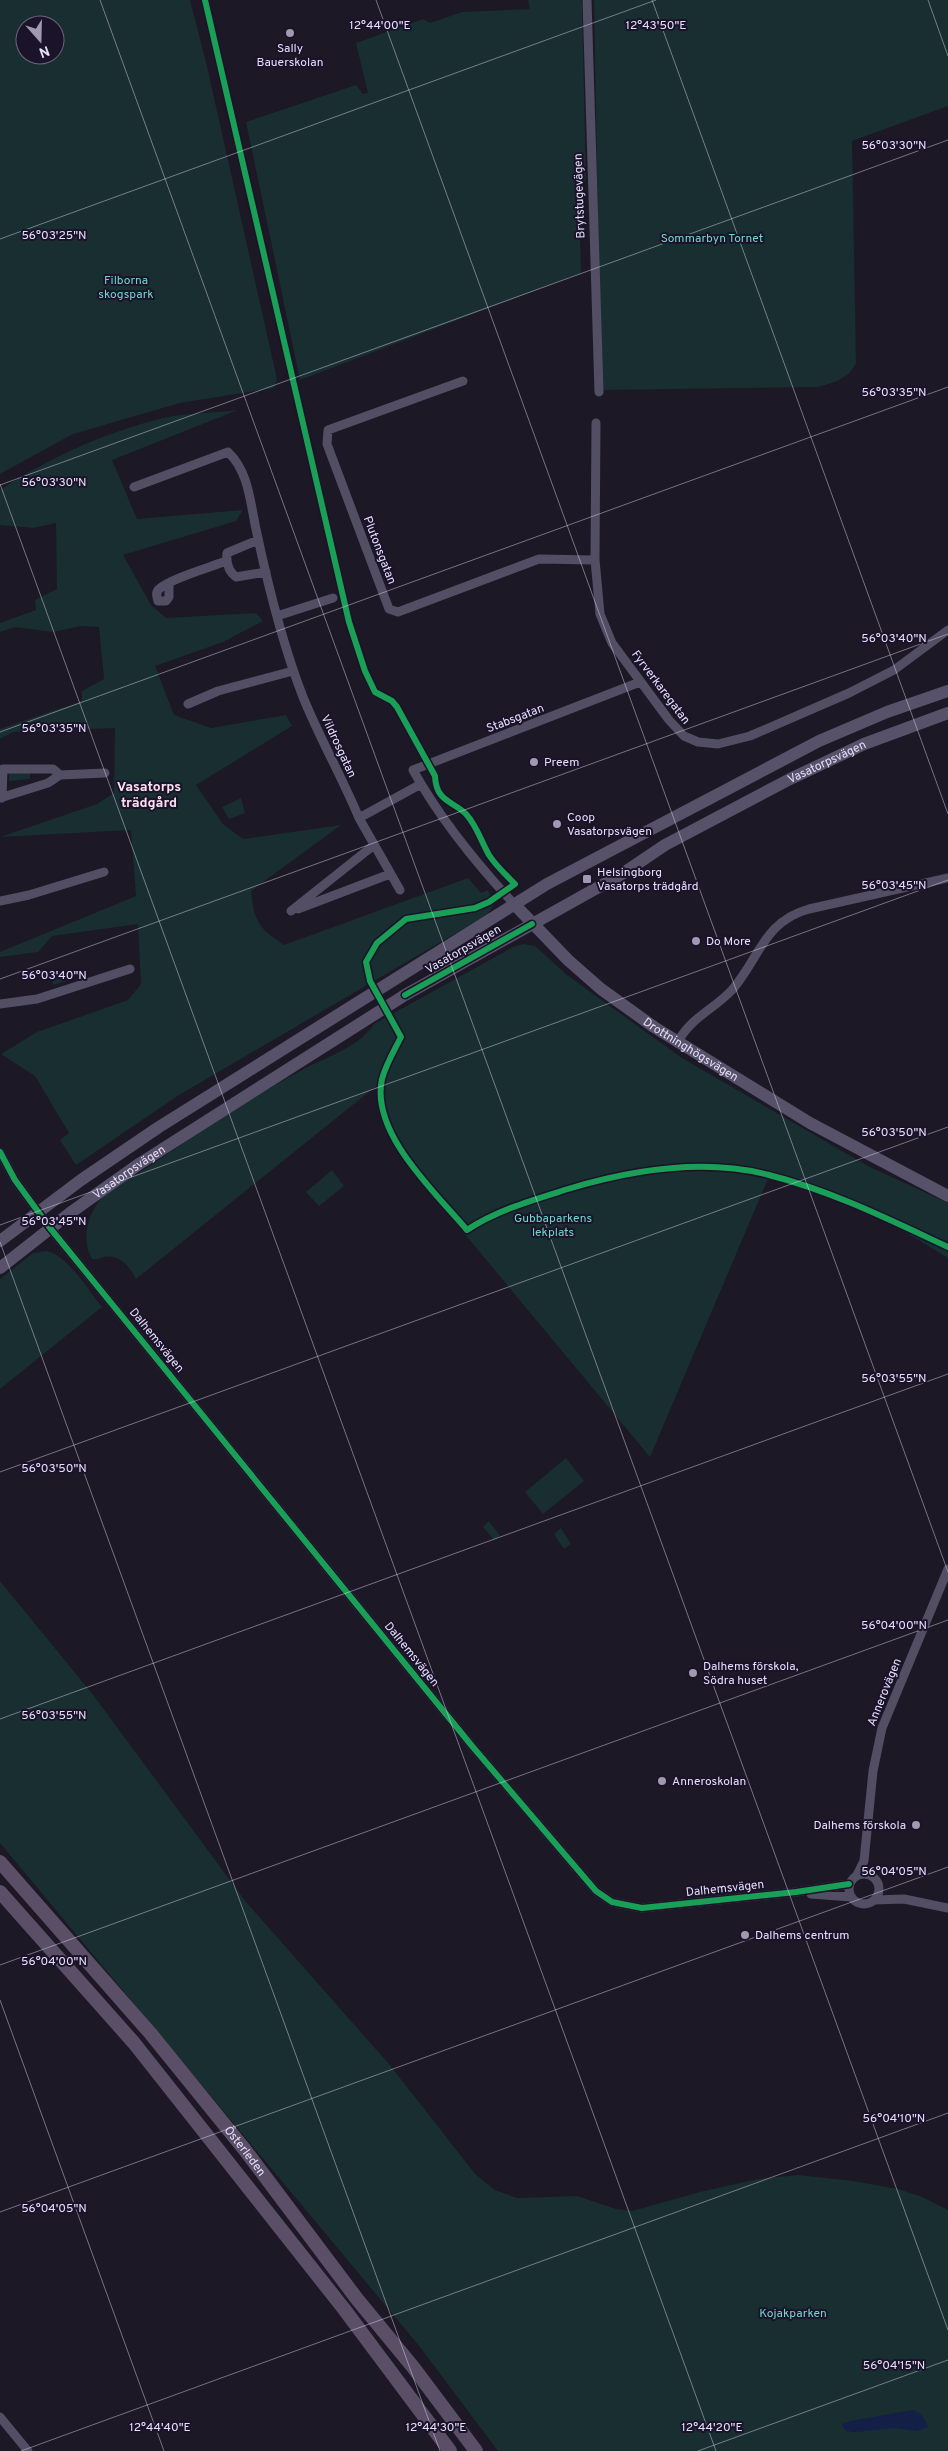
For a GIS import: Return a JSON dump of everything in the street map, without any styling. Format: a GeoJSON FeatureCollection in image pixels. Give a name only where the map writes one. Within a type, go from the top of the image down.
{"type":"FeatureCollection","features":[{"type":"Feature","properties":{"kind":"main road","name":"Vasatorpsvägen"},"geometry":{"type":"LineString","coordinates":[[0,1241],[38,1211],[96,1170],[210,1094],[514,904],[577,867],[819,741],[887,712],[948,690]]}},
{"type":"Feature","properties":{"kind":"main road","name":"Vasatorpsvägen"},"geometry":{"type":"LineString","coordinates":[[0,1268],[50,1228],[139,1164],[406,995],[622,874],[665,845],[798,774],[864,744],[948,713]]}},
{"type":"Feature","properties":{"kind":"main road","name":"Drottninghögsvägen"},"geometry":{"type":"LineString","coordinates":[[514,904],[532,924],[601,989],[677,1042],[810,1123],[948,1196]]}},
{"type":"Feature","properties":{"kind":"main road","name":"Drottninghögsvägen"},"geometry":{"type":"LineString","coordinates":[[889,1165],[948,1186]]}},
{"type":"Feature","properties":{"kind":"main road"},"geometry":{"type":"LineString","coordinates":[[0,1858],[19,1882]]}},
{"type":"Feature","properties":{"kind":"main road","name":"Österleden"},"geometry":{"type":"LineString","coordinates":[[0,1862],[151,2034],[245,2150],[357,2299],[477,2451]]}},
{"type":"Feature","properties":{"kind":"main road","name":"Österleden"},"geometry":{"type":"LineString","coordinates":[[0,1892],[134,2043],[344,2309],[450,2451]]}},
{"type":"Feature","properties":{"kind":"street","name":"Brytstugevägen"},"geometry":{"type":"LineString","coordinates":[[587,0],[599,392]]}},
{"type":"Feature","properties":{"kind":"street","name":"Plutonsgatan"},"geometry":{"type":"LineString","coordinates":[[462,381],[328,430],[326,444],[389,609],[398,612],[539,559],[595,560]]}},
{"type":"Feature","properties":{"kind":"street","name":"Fyrverkaregatan"},"geometry":{"type":"LineString","coordinates":[[596,423],[595,560],[598,606],[604,627],[612,643],[672,724],[684,736],[705,743],[730,743],[750,736],[849,693],[894,670],[948,630]]}},
{"type":"Feature","properties":{"kind":"street","name":"Vildrosgatan"},"geometry":{"type":"LineString","coordinates":[[134,487],[228,452],[235,458],[244,474],[258,540],[293,671],[323,744],[359,818],[400,890]]}},
{"type":"Feature","properties":{"kind":"street"},"geometry":{"type":"LineString","coordinates":[[258,540],[227,553],[226,561],[231,573],[236,577],[266,572]]}},
{"type":"Feature","properties":{"kind":"street"},"geometry":{"type":"LineString","coordinates":[[169,584],[226,561]]}},
{"type":"Feature","properties":{"kind":"street"},"geometry":{"type":"LineString","coordinates":[[277,616],[333,598]]}},
{"type":"Feature","properties":{"kind":"street"},"geometry":{"type":"LineString","coordinates":[[188,704],[218,691],[293,671]]}},
{"type":"Feature","properties":{"kind":"street","name":"Stabsgatan"},"geometry":{"type":"LineString","coordinates":[[421,784],[413,770],[640,682]]}},
{"type":"Feature","properties":{"kind":"street"},"geometry":{"type":"LineString","coordinates":[[60,775],[53,769],[3,769],[1,798],[48,783],[60,775],[105,772]]}},
{"type":"Feature","properties":{"kind":"street"},"geometry":{"type":"LineString","coordinates":[[359,818],[421,784],[486,873],[514,904]]}},
{"type":"Feature","properties":{"kind":"street"},"geometry":{"type":"LineString","coordinates":[[374,845],[291,911],[390,874]]}},
{"type":"Feature","properties":{"kind":"street"},"geometry":{"type":"LineString","coordinates":[[0,901],[29,895],[104,872]]}},
{"type":"Feature","properties":{"kind":"street"},"geometry":{"type":"LineString","coordinates":[[677,1042],[692,1021],[713,1007],[732,990],[770,932],[789,916],[809,909],[948,878]]}},
{"type":"Feature","properties":{"kind":"street"},"geometry":{"type":"LineString","coordinates":[[0,1004],[37,999],[130,969]]}},
{"type":"Feature","properties":{"kind":"street","name":"Dalhemsvägen"},"geometry":{"type":"LineString","coordinates":[[0,1152],[7,1168],[50,1228],[472,1746],[596,1892],[612,1902],[642,1908],[796,1892],[849,1884]]}},
{"type":"Feature","properties":{"kind":"street","name":"Annerovägen"},"geometry":{"type":"LineString","coordinates":[[857,1875],[864,1861],[873,1771],[882,1728],[948,1569]]}},
{"type":"Feature","properties":{"kind":"street"},"geometry":{"type":"LineString","coordinates":[[864,1861],[879,1886],[897,1899]]}},
{"type":"Feature","properties":{"kind":"street"},"geometry":{"type":"LineString","coordinates":[[871,1875],[864,1873],[857,1875],[849,1884],[851,1897],[859,1903],[897,1899],[948,1908]]}},
{"type":"Feature","properties":{"kind":"street"},"geometry":{"type":"LineString","coordinates":[[874,1900],[878,1894],[879,1886]]}},
{"type":"Feature","properties":{"kind":"street","name":"Dalhemsvägen"},"geometry":{"type":"LineString","coordinates":[[796,1892],[851,1897]]}},
{"type":"Feature","properties":{"kind":"street"},"geometry":{"type":"LineString","coordinates":[[0,2417],[28,2451]]}},
{"type":"Feature","properties":{"kind":"green space","name":"Filborna skogspark"},"geometry":{"type":"Polygon","coordinates":[[[0,0],[190,0],[206,62],[277,379],[274,388],[180,403],[73,434],[0,474],[0,0]]]}},
{"type":"Feature","properties":{"kind":"green space"},"geometry":{"type":"Polygon","coordinates":[[[528,0],[581,0],[582,3],[586,178],[582,187],[575,191],[579,196],[581,273],[300,380],[246,122],[356,85],[363,94],[368,93],[356,43],[423,19],[430,23],[462,12],[530,9],[528,0]]]}},
{"type":"Feature","properties":{"kind":"green space","name":"Sommarbyn Tornet"},"geometry":{"type":"Polygon","coordinates":[[[594,0],[948,0],[948,106],[852,141],[856,363],[845,377],[817,387],[601,390],[594,0]]]}},
{"type":"Feature","properties":{"kind":"green space"},"geometry":{"type":"Polygon","coordinates":[[[238,410],[112,460],[137,519],[243,510],[236,521],[123,555],[151,605],[166,618],[256,613],[263,621],[223,642],[155,666],[174,715],[211,728],[286,715],[292,726],[196,785],[223,824],[243,839],[341,825],[251,891],[254,910],[259,923],[263,929],[284,945],[468,878],[481,893],[488,890],[493,906],[487,915],[179,1095],[76,1165],[60,1140],[69,1133],[35,1076],[1,1054],[37,1032],[128,1000],[141,984],[138,924],[52,936],[38,952],[0,957],[0,952],[136,896],[131,830],[0,837],[97,804],[114,793],[115,728],[13,732],[0,739],[0,729],[82,701],[82,691],[104,679],[99,627],[81,626],[53,632],[15,627],[0,632],[0,623],[36,610],[35,600],[57,589],[56,523],[33,528],[0,525],[0,490],[78,447],[119,431],[172,416],[238,410]]]}},
{"type":"Feature","properties":{"kind":"green space"},"geometry":{"type":"Polygon","coordinates":[[[9,769],[30,769],[30,779],[9,781],[9,769]]]}},
{"type":"Feature","properties":{"kind":"green space"},"geometry":{"type":"Polygon","coordinates":[[[241,798],[245,813],[229,819],[222,807],[241,798]]]}},
{"type":"Feature","properties":{"kind":"green space","name":"Gubbaparkens lekplats"},"geometry":{"type":"Polygon","coordinates":[[[523,944],[535,946],[567,975],[682,1058],[868,1166],[948,1203],[948,1258],[882,1218],[833,1193],[770,1174],[650,1457],[399,1155],[382,1117],[378,1092],[375,1087],[136,1279],[131,1270],[120,1259],[104,1257],[92,1259],[86,1236],[89,1220],[96,1205],[111,1190],[263,1093],[302,1070],[350,1046],[367,1033],[374,1024],[513,947],[523,944]]]}},
{"type":"Feature","properties":{"kind":"green space"},"geometry":{"type":"Polygon","coordinates":[[[51,972],[65,972],[66,981],[53,985],[51,972]]]}},
{"type":"Feature","properties":{"kind":"green space"},"geometry":{"type":"Polygon","coordinates":[[[332,1170],[344,1186],[319,1206],[306,1192],[332,1170]]]}},
{"type":"Feature","properties":{"kind":"green space"},"geometry":{"type":"Polygon","coordinates":[[[46,1251],[54,1253],[69,1265],[102,1307],[0,1389],[0,1279],[33,1253],[46,1251]]]}},
{"type":"Feature","properties":{"kind":"green space"},"geometry":{"type":"Polygon","coordinates":[[[566,1458],[584,1481],[543,1514],[525,1492],[566,1458]]]}},
{"type":"Feature","properties":{"kind":"green space"},"geometry":{"type":"Polygon","coordinates":[[[489,1521],[500,1536],[494,1540],[483,1527],[489,1521]]]}},
{"type":"Feature","properties":{"kind":"green space"},"geometry":{"type":"Polygon","coordinates":[[[561,1528],[571,1544],[564,1549],[554,1534],[561,1528]]]}},
{"type":"Feature","properties":{"kind":"green space","name":"Kojakparken"},"geometry":{"type":"Polygon","coordinates":[[[0,1581],[94,1696],[246,1902],[389,2064],[476,2175],[495,2190],[517,2198],[577,2196],[616,2209],[632,2211],[700,2192],[758,2179],[799,2175],[853,2181],[898,2189],[922,2197],[948,2210],[948,2451],[498,2451],[420,2347],[0,1843],[0,1581]]]}},
{"type":"Feature","properties":{"kind":"water"},"geometry":{"type":"Polygon","coordinates":[[[913,2410],[923,2417],[928,2427],[917,2431],[895,2428],[855,2432],[846,2431],[842,2424],[851,2421],[913,2410]]]}},
{"type":"Feature","properties":{"kind":"cycle path"},"geometry":{"type":"LineString","coordinates":[[205,0],[349,622],[365,671],[375,692],[392,701],[397,707],[435,776],[438,791],[446,800],[466,814],[492,859],[515,884],[489,902],[475,908],[406,919],[377,943],[366,962],[370,981],[401,1037],[382,1079],[381,1099],[386,1120],[395,1141],[423,1180],[467,1230],[516,1206],[592,1182],[668,1168],[719,1167],[769,1175],[815,1189],[948,1247]]}},
{"type":"Feature","properties":{"kind":"cycle path"},"geometry":{"type":"LineString","coordinates":[[405,995],[532,924]]}},
{"type":"Feature","properties":{"kind":"cycle path"},"geometry":{"type":"LineString","coordinates":[[0,1152],[15,1180],[50,1228],[472,1746],[596,1891],[612,1902],[642,1908],[796,1892],[849,1884]]}},
{"type":"Feature","properties":{"kind":"place","name":"Sally Bauerskolan"},"geometry":{"type":"Point","coordinates":[290,33]}},
{"type":"Feature","properties":{"kind":"place","name":"Preem"},"geometry":{"type":"Point","coordinates":[534,762]}},
{"type":"Feature","properties":{"kind":"place","name":"Coop Vasatorpsvägen"},"geometry":{"type":"Point","coordinates":[557,824]}},
{"type":"Feature","properties":{"kind":"place","name":"Helsingborg Vasatorps trädgård"},"geometry":{"type":"Point","coordinates":[587,879]}},
{"type":"Feature","properties":{"kind":"place","name":"Do More"},"geometry":{"type":"Point","coordinates":[696,941]}},
{"type":"Feature","properties":{"kind":"place","name":"Dalhems förskola, Södra huset"},"geometry":{"type":"Point","coordinates":[693,1673]}},
{"type":"Feature","properties":{"kind":"place","name":"Anneroskolan"},"geometry":{"type":"Point","coordinates":[662,1781]}},
{"type":"Feature","properties":{"kind":"place","name":"Dalhems förskola"},"geometry":{"type":"Point","coordinates":[916,1825]}},
{"type":"Feature","properties":{"kind":"place","name":"Dalhems centrum"},"geometry":{"type":"Point","coordinates":[745,1935]}},
{"type":"Feature","properties":{"kind":"district","name":"Vasatorps trädgård"},"geometry":{"type":"Point","coordinates":[149,794]}}]}
